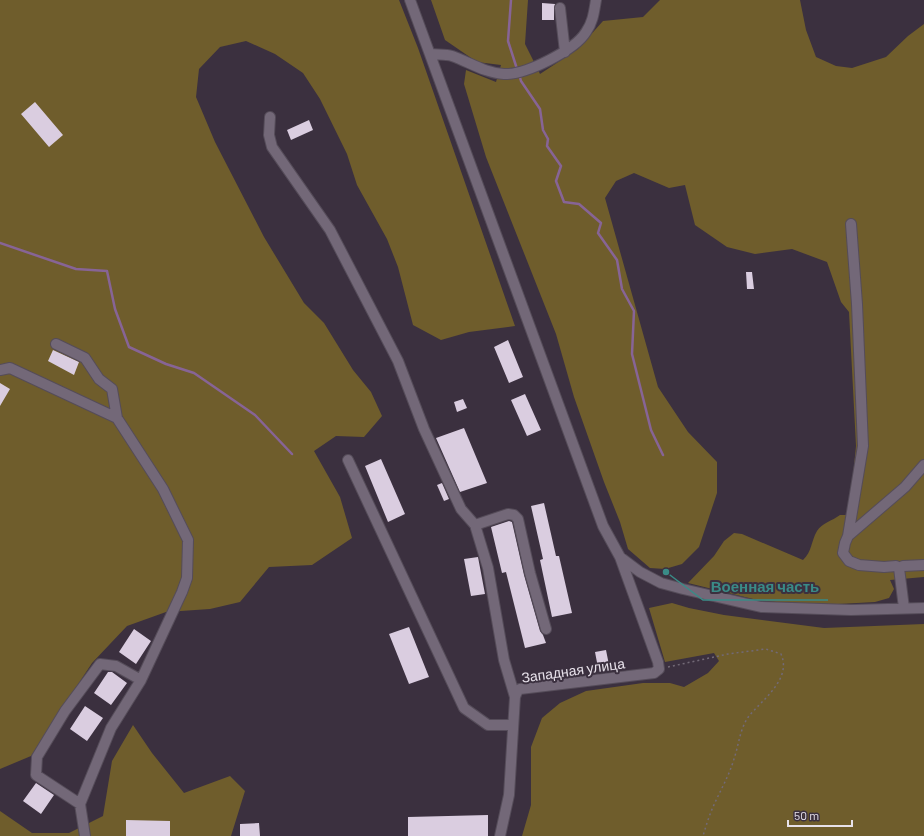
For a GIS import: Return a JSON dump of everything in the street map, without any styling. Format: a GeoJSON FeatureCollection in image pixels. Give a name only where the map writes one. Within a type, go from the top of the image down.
{"type":"FeatureCollection","features":[{"type":"Feature","properties":{"kind":"street"},"geometry":{"type":"LineString","coordinates":[[410,0],[603,526],[620,557],[658,662],[659,669]]}},
{"type":"Feature","properties":{"kind":"street"},"geometry":{"type":"LineString","coordinates":[[431,54],[451,56],[480,69],[504,74],[535,68],[565,52],[586,34],[593,19],[596,0]]}},
{"type":"Feature","properties":{"kind":"street"},"geometry":{"type":"LineString","coordinates":[[560,8],[565,52]]}},
{"type":"Feature","properties":{"kind":"street"},"geometry":{"type":"LineString","coordinates":[[270,117],[269,135],[272,147],[330,230],[398,362],[424,430],[461,509],[475,525],[488,568],[504,660],[515,697]]}},
{"type":"Feature","properties":{"kind":"street"},"geometry":{"type":"LineString","coordinates":[[851,224],[857,304],[863,446],[848,536],[843,554],[849,561],[859,565],[884,567],[896,566],[899,568],[903,566],[924,565]]}},
{"type":"Feature","properties":{"kind":"street"},"geometry":{"type":"LineString","coordinates":[[56,344],[85,358],[99,379],[112,389],[117,418],[163,489],[188,540],[187,578],[182,592],[141,680],[111,728],[80,804],[85,836]]}},
{"type":"Feature","properties":{"kind":"street"},"geometry":{"type":"LineString","coordinates":[[0,370],[10,368],[117,418]]}},
{"type":"Feature","properties":{"kind":"street"},"geometry":{"type":"LineString","coordinates":[[348,460],[464,708],[488,725],[514,725]]}},
{"type":"Feature","properties":{"kind":"street"},"geometry":{"type":"LineString","coordinates":[[848,536],[905,487],[923,468]]}},
{"type":"Feature","properties":{"kind":"street"},"geometry":{"type":"LineString","coordinates":[[475,525],[508,514],[514,515],[518,519],[530,573],[546,629]]}},
{"type":"Feature","properties":{"kind":"street"},"geometry":{"type":"LineString","coordinates":[[620,557],[640,572],[662,582],[683,589],[761,607],[852,610],[924,608]]}},
{"type":"Feature","properties":{"kind":"street"},"geometry":{"type":"LineString","coordinates":[[899,568],[904,608]]}},
{"type":"Feature","properties":{"kind":"street"},"geometry":{"type":"LineString","coordinates":[[80,804],[36,775],[37,757],[65,711],[100,664],[116,666],[141,680]]}},
{"type":"Feature","properties":{"kind":"street","name":"Западная улица"},"geometry":{"type":"LineString","coordinates":[[500,836],[509,795],[515,697],[517,692],[520,689],[654,673],[659,669]]}},
{"type":"Feature","properties":{"kind":"path"},"geometry":{"type":"LineString","coordinates":[[659,669],[728,654],[766,649],[781,654],[783,658],[779,680],[771,693],[749,716],[742,729],[734,759],[703,836]]}},
{"type":"Feature","properties":{"kind":"shaded area"},"geometry":{"type":"Polygon","coordinates":[[[0,0],[399,0],[418,48],[515,326],[469,332],[441,340],[413,325],[398,267],[387,239],[357,185],[347,154],[320,99],[303,73],[275,54],[246,41],[220,47],[199,69],[196,97],[215,142],[264,237],[304,303],[324,323],[353,370],[371,392],[382,416],[364,437],[336,436],[314,451],[340,497],[352,538],[312,565],[269,567],[240,602],[210,609],[166,612],[127,626],[92,663],[31,756],[0,769],[0,0]]]}},
{"type":"Feature","properties":{"kind":"shaded area"},"geometry":{"type":"Polygon","coordinates":[[[431,0],[528,0],[525,44],[540,74],[578,49],[603,21],[643,17],[660,0],[800,0],[806,30],[816,57],[836,66],[852,68],[886,57],[908,36],[924,24],[924,577],[890,580],[894,589],[889,598],[875,602],[821,605],[757,600],[688,583],[714,556],[724,541],[734,533],[742,534],[803,560],[810,550],[819,528],[840,515],[849,515],[856,446],[849,312],[841,302],[827,262],[792,249],[755,254],[727,247],[695,225],[685,185],[669,188],[634,173],[616,181],[605,198],[658,387],[688,432],[717,462],[717,493],[699,547],[682,564],[665,569],[650,568],[628,549],[620,522],[604,482],[574,397],[556,334],[486,157],[464,84],[466,70],[496,82],[501,65],[477,62],[445,40],[431,0]]]}},
{"type":"Feature","properties":{"kind":"shaded area"},"geometry":{"type":"Polygon","coordinates":[[[672,603],[724,615],[824,628],[924,624],[924,836],[522,836],[531,805],[531,747],[542,718],[560,703],[586,691],[643,683],[670,683],[684,687],[708,673],[719,661],[714,653],[665,662],[649,608],[672,603]]]}},
{"type":"Feature","properties":{"kind":"shaded area"},"geometry":{"type":"Polygon","coordinates":[[[133,725],[152,753],[184,793],[230,776],[245,791],[231,836],[0,836],[0,811],[32,833],[69,833],[103,816],[112,761],[133,725]]]}},
{"type":"Feature","properties":{"kind":"building"},"geometry":{"type":"Polygon","coordinates":[[[542,3],[555,4],[554,20],[542,20],[542,3]]]}},
{"type":"Feature","properties":{"kind":"building"},"geometry":{"type":"Polygon","coordinates":[[[35,102],[63,135],[49,147],[21,114],[35,102]]]}},
{"type":"Feature","properties":{"kind":"building"},"geometry":{"type":"Polygon","coordinates":[[[309,120],[313,130],[291,140],[287,130],[309,120]]]}},
{"type":"Feature","properties":{"kind":"building"},"geometry":{"type":"Polygon","coordinates":[[[746,272],[752,272],[754,289],[747,289],[746,272]]]}},
{"type":"Feature","properties":{"kind":"building"},"geometry":{"type":"Polygon","coordinates":[[[508,340],[523,377],[509,383],[494,347],[508,340]]]}},
{"type":"Feature","properties":{"kind":"building"},"geometry":{"type":"Polygon","coordinates":[[[53,350],[79,362],[74,375],[48,361],[53,350]]]}},
{"type":"Feature","properties":{"kind":"building"},"geometry":{"type":"Polygon","coordinates":[[[0,383],[10,389],[0,406],[0,383]]]}},
{"type":"Feature","properties":{"kind":"building"},"geometry":{"type":"Polygon","coordinates":[[[525,394],[541,430],[527,436],[511,400],[525,394]]]}},
{"type":"Feature","properties":{"kind":"building"},"geometry":{"type":"Polygon","coordinates":[[[463,399],[467,408],[457,412],[454,402],[463,399]]]}},
{"type":"Feature","properties":{"kind":"building"},"geometry":{"type":"Polygon","coordinates":[[[464,428],[487,483],[460,492],[436,438],[464,428]]]}},
{"type":"Feature","properties":{"kind":"building"},"geometry":{"type":"Polygon","coordinates":[[[381,459],[405,514],[388,522],[365,466],[381,459]]]}},
{"type":"Feature","properties":{"kind":"building"},"geometry":{"type":"Polygon","coordinates":[[[442,483],[449,499],[444,501],[437,485],[442,483]]]}},
{"type":"Feature","properties":{"kind":"building"},"geometry":{"type":"Polygon","coordinates":[[[544,503],[556,556],[559,556],[572,613],[552,617],[540,560],[543,559],[531,506],[544,503]]]}},
{"type":"Feature","properties":{"kind":"building"},"geometry":{"type":"Polygon","coordinates":[[[509,521],[512,522],[524,575],[540,631],[546,643],[525,648],[506,572],[502,573],[491,527],[509,521]]]}},
{"type":"Feature","properties":{"kind":"building"},"geometry":{"type":"Polygon","coordinates":[[[478,557],[485,594],[471,596],[464,559],[478,557]]]}},
{"type":"Feature","properties":{"kind":"building"},"geometry":{"type":"Polygon","coordinates":[[[409,627],[429,677],[409,684],[389,634],[409,627]]]}},
{"type":"Feature","properties":{"kind":"building"},"geometry":{"type":"Polygon","coordinates":[[[134,629],[151,641],[136,664],[119,652],[134,629]]]}},
{"type":"Feature","properties":{"kind":"building"},"geometry":{"type":"Polygon","coordinates":[[[606,650],[610,670],[599,673],[595,652],[606,650]]]}},
{"type":"Feature","properties":{"kind":"building"},"geometry":{"type":"Polygon","coordinates":[[[108,672],[112,672],[127,683],[111,705],[94,693],[108,672]]]}},
{"type":"Feature","properties":{"kind":"building"},"geometry":{"type":"Polygon","coordinates":[[[85,706],[103,718],[87,741],[70,729],[85,706]]]}},
{"type":"Feature","properties":{"kind":"building"},"geometry":{"type":"Polygon","coordinates":[[[36,783],[54,795],[41,814],[23,801],[36,783]]]}},
{"type":"Feature","properties":{"kind":"building"},"geometry":{"type":"Polygon","coordinates":[[[488,815],[488,836],[408,836],[408,817],[488,815]]]}},
{"type":"Feature","properties":{"kind":"building"},"geometry":{"type":"Polygon","coordinates":[[[126,820],[170,821],[170,836],[126,836],[126,820]]]}},
{"type":"Feature","properties":{"kind":"building"},"geometry":{"type":"Polygon","coordinates":[[[259,823],[260,836],[240,836],[240,824],[259,823]]]}},
{"type":"Feature","properties":{"kind":"waterway"},"geometry":{"type":"LineString","coordinates":[[511,0],[508,41],[517,69]]}},
{"type":"Feature","properties":{"kind":"waterway"},"geometry":{"type":"LineString","coordinates":[[519,74],[521,81],[540,109],[543,130],[548,139],[547,146],[561,166],[556,181],[564,202],[579,204],[601,223],[598,233],[617,260],[622,289],[634,311],[632,354],[651,430],[663,455]]}},
{"type":"Feature","properties":{"kind":"waterway"},"geometry":{"type":"LineString","coordinates":[[0,243],[76,269],[107,271],[115,309],[129,347],[166,364],[194,373],[255,415],[292,454]]}},
{"type":"Feature","properties":{"kind":"place","name":"Военная часть"},"geometry":{"type":"Point","coordinates":[666,572]}}]}
